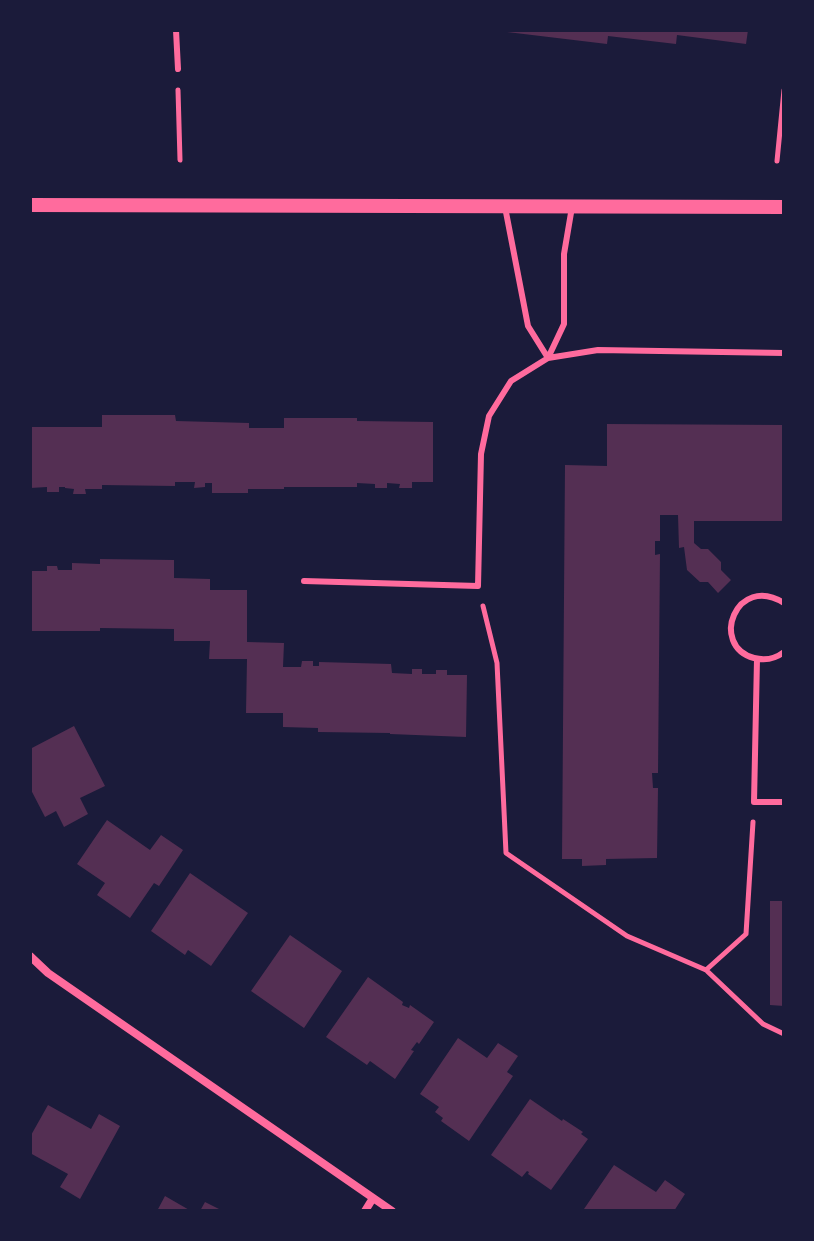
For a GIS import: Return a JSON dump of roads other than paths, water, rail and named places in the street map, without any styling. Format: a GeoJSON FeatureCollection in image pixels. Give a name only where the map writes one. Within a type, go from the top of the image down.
{"type":"FeatureCollection","features":[{"type":"Feature","properties":{"kind":"street"},"geometry":{"type":"LineString","coordinates":[[30,205],[784,207]]}},
{"type":"Feature","properties":{"kind":"street"},"geometry":{"type":"LineString","coordinates":[[30,956],[48,973],[392,1211]]}},
{"type":"Feature","properties":{"kind":"street"},"geometry":{"type":"LineString","coordinates":[[365,1211],[373,1198]]}},
{"type":"Feature","properties":{"kind":"lane"},"geometry":{"type":"LineString","coordinates":[[176,30],[178,69]]}},
{"type":"Feature","properties":{"kind":"lane"},"geometry":{"type":"LineString","coordinates":[[505,207],[528,326],[548,358]]}},
{"type":"Feature","properties":{"kind":"lane"},"geometry":{"type":"LineString","coordinates":[[548,358],[564,324],[564,254],[572,207]]}},
{"type":"Feature","properties":{"kind":"lane"},"geometry":{"type":"LineString","coordinates":[[304,581],[478,586],[481,454],[489,416],[511,381],[548,358],[598,350],[784,353]]}},
{"type":"Feature","properties":{"kind":"lane"},"geometry":{"type":"LineString","coordinates":[[784,603],[773,597],[753,596],[736,609],[731,619],[733,640],[747,656],[768,660],[784,652]]}},
{"type":"Feature","properties":{"kind":"lane"},"geometry":{"type":"LineString","coordinates":[[757,659],[754,802],[784,802]]}}]}
